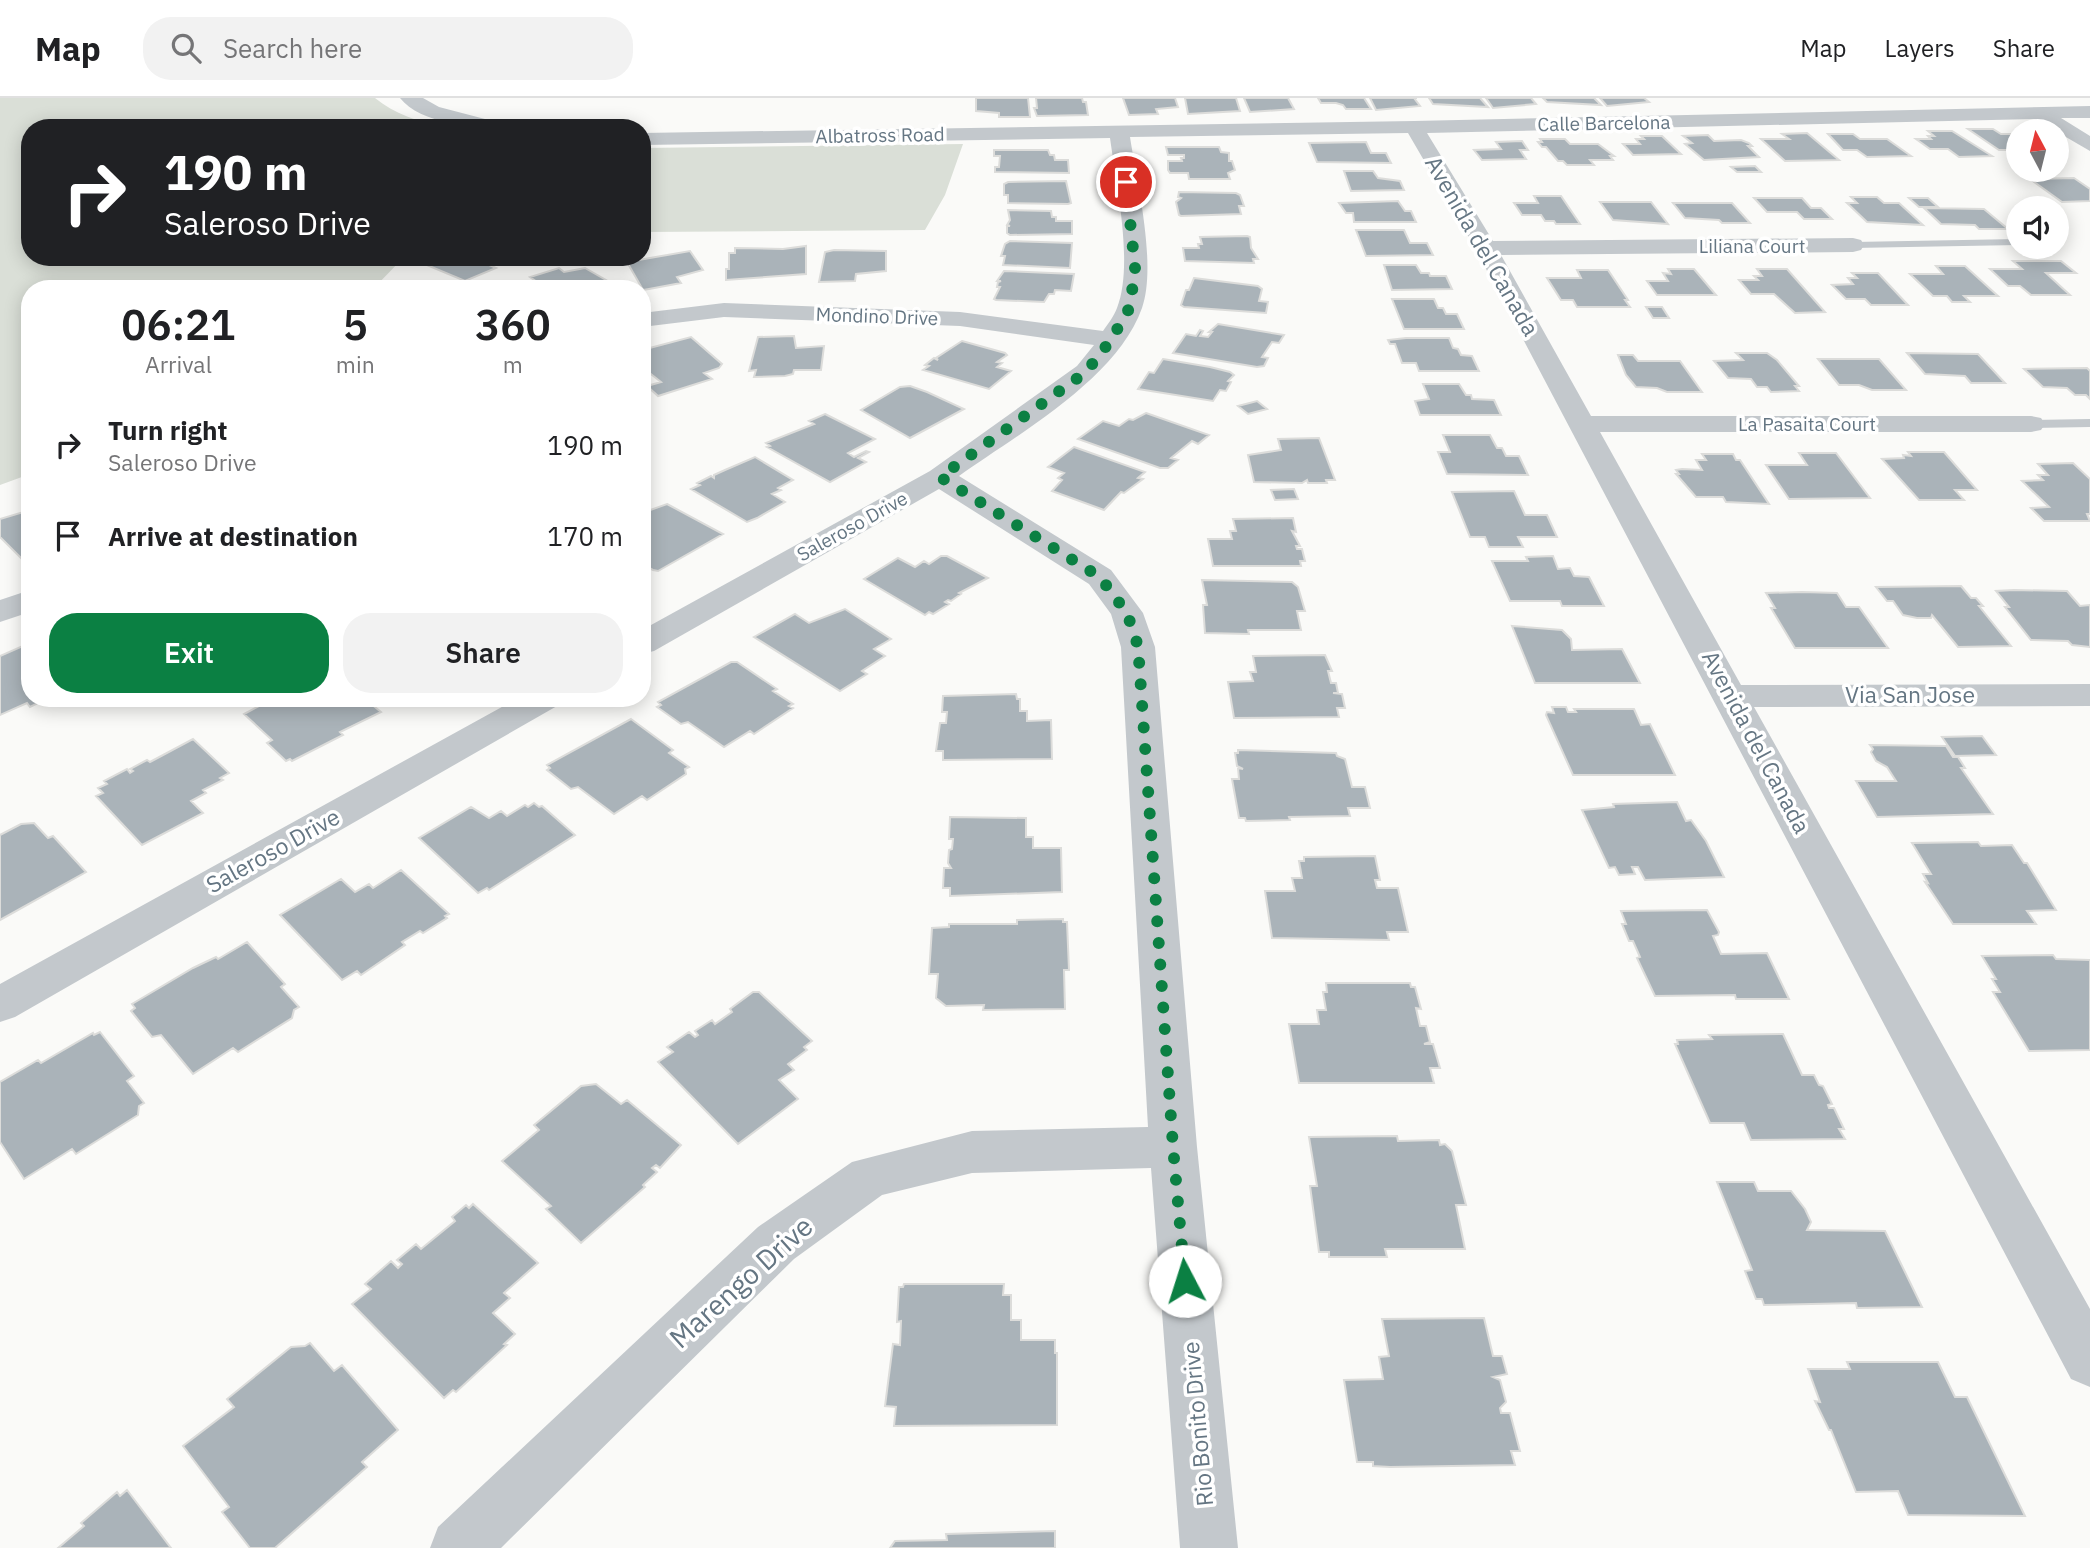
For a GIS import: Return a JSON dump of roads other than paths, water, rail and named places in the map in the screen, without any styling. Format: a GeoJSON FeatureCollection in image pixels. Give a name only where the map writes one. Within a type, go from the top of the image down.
{"type":"FeatureCollection","features":[{"type":"Feature","properties":{"kind":"street"},"geometry":{"type":"LineString","coordinates":[[409,98],[432,111],[463,119]]}},
{"type":"Feature","properties":{"kind":"street","name":"Calle Barcelona"},"geometry":{"type":"LineString","coordinates":[[1119,132],[2090,113]]}},
{"type":"Feature","properties":{"kind":"street"},"geometry":{"type":"LineString","coordinates":[[2040,114],[2090,145]]}},
{"type":"Feature","properties":{"kind":"street","name":"Avenida del Canada"},"geometry":{"type":"LineString","coordinates":[[1414,127],[1486,248],[2090,1361]]}},
{"type":"Feature","properties":{"kind":"street","name":"Albatross Road"},"geometry":{"type":"LineString","coordinates":[[651,139],[1119,132]]}},
{"type":"Feature","properties":{"kind":"street","name":"Saleroso Drive"},"geometry":{"type":"LineString","coordinates":[[651,639],[940,477],[1086,372],[1111,340],[1130,307],[1135,268],[1133,232],[1119,132]]}},
{"type":"Feature","properties":{"kind":"street","name":"Liliana Court"},"geometry":{"type":"LineString","coordinates":[[1486,248],[1853,245]]}},
{"type":"Feature","properties":{"kind":"street","name":"Mondino Drive"},"geometry":{"type":"LineString","coordinates":[[651,318],[724,310],[960,319],[1111,340]]}},
{"type":"Feature","properties":{"kind":"street","name":"La Pasaita Court"},"geometry":{"type":"LineString","coordinates":[[1582,424],[2031,424]]}},
{"type":"Feature","properties":{"kind":"street","name":"Rio Bonito Drive"},"geometry":{"type":"LineString","coordinates":[[940,477],[1100,577],[1127,613],[1138,646],[1173,1147],[1209,1548]]}},
{"type":"Feature","properties":{"kind":"street"},"geometry":{"type":"LineString","coordinates":[[0,612],[21,604]]}},
{"type":"Feature","properties":{"kind":"street","name":"Via San Jose"},"geometry":{"type":"LineString","coordinates":[[1731,696],[2090,695]]}},
{"type":"Feature","properties":{"kind":"street","name":"Saleroso Drive"},"geometry":{"type":"LineString","coordinates":[[0,1004],[529,707]]}},
{"type":"Feature","properties":{"kind":"street","name":"Marengo Drive"},"geometry":{"type":"LineString","coordinates":[[459,1548],[776,1242],[869,1177],[972,1152],[1173,1147]]}},
{"type":"Feature","properties":{"kind":"lane","name":"Liliana Court"},"geometry":{"type":"LineString","coordinates":[[1853,245],[2006,242]]}},
{"type":"Feature","properties":{"kind":"lane"},"geometry":{"type":"LineString","coordinates":[[2031,424],[2090,423]]}}]}
